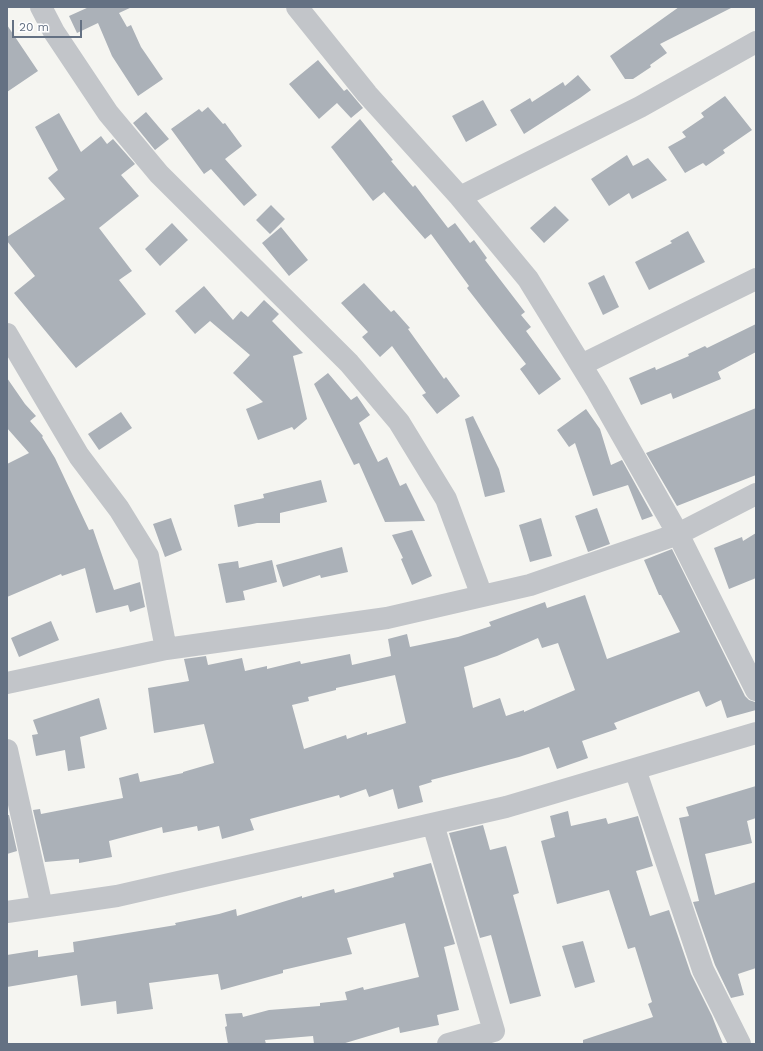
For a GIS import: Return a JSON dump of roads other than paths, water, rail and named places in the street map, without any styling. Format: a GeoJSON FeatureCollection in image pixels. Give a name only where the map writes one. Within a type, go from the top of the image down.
{"type":"FeatureCollection","features":[{"type":"Feature","properties":{"kind":"street"},"geometry":{"type":"LineString","coordinates":[[41,7],[54,32],[108,113],[159,174],[349,363],[399,422],[446,498],[482,596]]}},
{"type":"Feature","properties":{"kind":"street"},"geometry":{"type":"LineString","coordinates":[[297,7],[367,94],[460,197],[528,279],[581,365],[678,534],[756,690]]}},
{"type":"Feature","properties":{"kind":"street"},"geometry":{"type":"LineString","coordinates":[[460,197],[640,107],[756,42]]}},
{"type":"Feature","properties":{"kind":"street"},"geometry":{"type":"LineString","coordinates":[[581,365],[756,279]]}},
{"type":"Feature","properties":{"kind":"street"},"geometry":{"type":"LineString","coordinates":[[7,334],[80,456],[119,509],[148,556],[166,649]]}},
{"type":"Feature","properties":{"kind":"street"},"geometry":{"type":"LineString","coordinates":[[7,683],[166,649],[387,618],[530,585],[678,534],[756,494]]}},
{"type":"Feature","properties":{"kind":"street"},"geometry":{"type":"LineString","coordinates":[[7,912],[117,896],[506,808],[756,733]]}},
{"type":"Feature","properties":{"kind":"street"},"geometry":{"type":"LineString","coordinates":[[7,750],[42,907]]}},
{"type":"Feature","properties":{"kind":"street"},"geometry":{"type":"LineString","coordinates":[[635,769],[703,970],[740,1044]]}},
{"type":"Feature","properties":{"kind":"street"},"geometry":{"type":"LineString","coordinates":[[433,824],[494,1031],[448,1044]]}}]}
